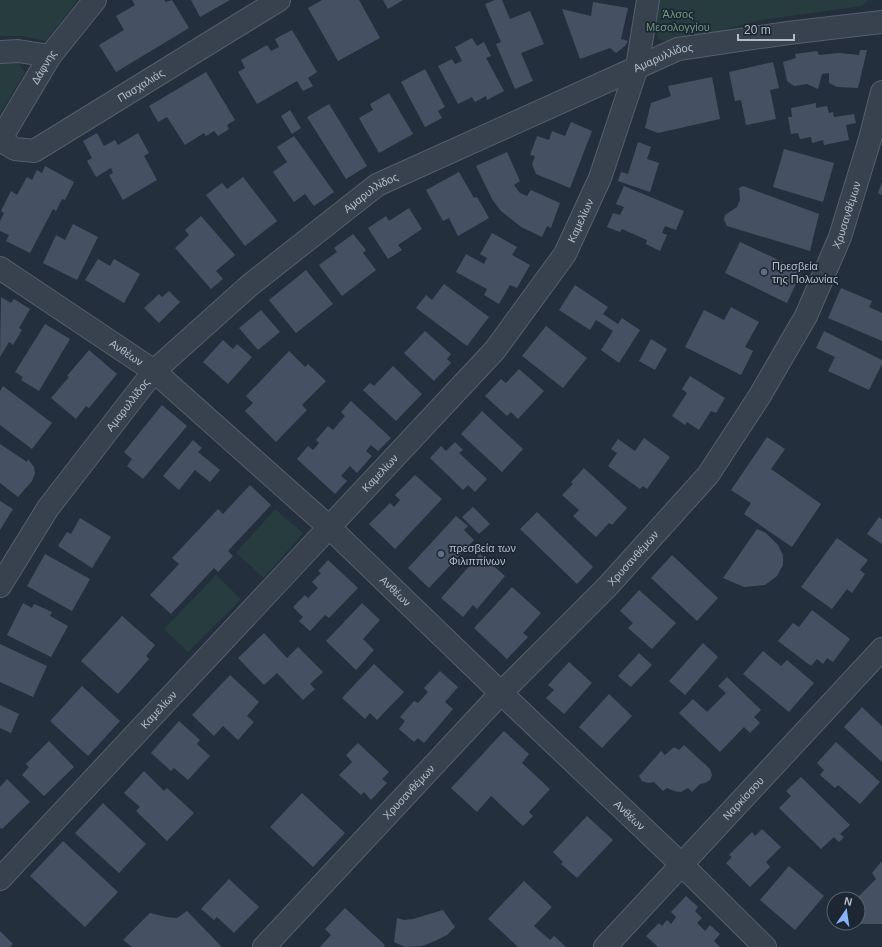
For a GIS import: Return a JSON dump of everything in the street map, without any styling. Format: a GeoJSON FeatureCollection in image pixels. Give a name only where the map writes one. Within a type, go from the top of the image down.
{"type":"FeatureCollection","features":[{"type":"Feature","properties":{"kind":"street","name":"Δάφνης"},"geometry":{"type":"LineString","coordinates":[[0,140],[50,56],[95,0]]}},
{"type":"Feature","properties":{"kind":"street","name":"Πασχαλιάς"},"geometry":{"type":"LineString","coordinates":[[0,140],[15,149],[34,151],[279,0]]}},
{"type":"Feature","properties":{"kind":"street","name":"Καμελίων"},"geometry":{"type":"LineString","coordinates":[[0,879],[495,350],[564,254],[600,178],[637,67],[648,0]]}},
{"type":"Feature","properties":{"kind":"street","name":"Αμαρυλλίδος"},"geometry":{"type":"LineString","coordinates":[[0,586],[48,508],[154,371],[250,285],[376,185],[637,67],[678,50],[788,33],[882,22]]}},
{"type":"Feature","properties":{"kind":"street"},"geometry":{"type":"LineString","coordinates":[[0,52],[18,51],[50,56]]}},
{"type":"Feature","properties":{"kind":"street","name":"Χρυσανθέμων"},"geometry":{"type":"LineString","coordinates":[[264,947],[501,693],[607,587],[708,475],[759,397],[806,316],[840,237],[870,139],[882,92]]}},
{"type":"Feature","properties":{"kind":"street","name":"Ανθέων"},"geometry":{"type":"LineString","coordinates":[[0,268],[154,371],[329,527],[682,865],[765,947]]}},
{"type":"Feature","properties":{"kind":"street","name":"Ναρκίσσου"},"geometry":{"type":"LineString","coordinates":[[605,947],[882,649]]}},
{"type":"Feature","properties":{"kind":"green space"},"geometry":{"type":"Polygon","coordinates":[[[0,0],[78,0],[46,41],[22,36],[0,36],[0,0]]]}},
{"type":"Feature","properties":{"kind":"green space","name":"Άλσος Μεσολογγίου"},"geometry":{"type":"Polygon","coordinates":[[[658,0],[869,0],[862,6],[762,20],[671,43],[658,39],[658,0]]]}},
{"type":"Feature","properties":{"kind":"green space"},"geometry":{"type":"Polygon","coordinates":[[[14,57],[25,72],[0,114],[0,58],[14,57]]]}},
{"type":"Feature","properties":{"kind":"green space"},"geometry":{"type":"Polygon","coordinates":[[[275,509],[303,533],[264,578],[236,553],[275,509]]]}},
{"type":"Feature","properties":{"kind":"green space"},"geometry":{"type":"Polygon","coordinates":[[[216,575],[241,599],[188,652],[164,629],[216,575]]]}},
{"type":"Feature","properties":{"kind":"building"},"geometry":{"type":"Polygon","coordinates":[[[132,0],[164,0],[166,2],[172,0],[189,28],[116,72],[99,45],[124,30],[116,16],[135,5],[132,0]]]}},
{"type":"Feature","properties":{"kind":"building"},"geometry":{"type":"Polygon","coordinates":[[[191,0],[230,0],[200,17],[191,0]]]}},
{"type":"Feature","properties":{"kind":"building"},"geometry":{"type":"Polygon","coordinates":[[[322,0],[359,0],[380,38],[338,61],[308,8],[322,0]]]}},
{"type":"Feature","properties":{"kind":"building"},"geometry":{"type":"Polygon","coordinates":[[[383,0],[403,0],[388,9],[383,0]]]}},
{"type":"Feature","properties":{"kind":"building"},"geometry":{"type":"Polygon","coordinates":[[[495,0],[502,0],[510,19],[530,11],[544,44],[521,53],[533,81],[515,89],[496,44],[501,42],[485,4],[495,0]]]}},
{"type":"Feature","properties":{"kind":"building"},"geometry":{"type":"Polygon","coordinates":[[[593,2],[628,8],[621,39],[628,41],[625,46],[616,53],[610,48],[580,59],[562,9],[591,16],[593,2]]]}},
{"type":"Feature","properties":{"kind":"building"},"geometry":{"type":"Polygon","coordinates":[[[292,30],[317,72],[308,78],[313,86],[303,91],[297,81],[257,104],[238,72],[245,68],[241,60],[267,45],[271,51],[279,47],[275,39],[292,30]]]}},
{"type":"Feature","properties":{"kind":"building"},"geometry":{"type":"Polygon","coordinates":[[[472,38],[477,46],[484,42],[491,56],[486,58],[504,91],[487,100],[486,96],[475,102],[472,97],[458,104],[438,66],[452,59],[455,64],[462,61],[455,47],[472,38]]]}},
{"type":"Feature","properties":{"kind":"building"},"geometry":{"type":"Polygon","coordinates":[[[860,50],[867,50],[858,88],[837,87],[829,83],[829,73],[822,74],[818,89],[807,84],[794,86],[787,81],[783,62],[796,58],[795,54],[817,51],[819,55],[839,53],[859,55],[860,50]]]}},
{"type":"Feature","properties":{"kind":"building"},"geometry":{"type":"Polygon","coordinates":[[[773,62],[779,88],[770,90],[776,119],[746,125],[741,100],[735,101],[729,72],[773,62]]]}},
{"type":"Feature","properties":{"kind":"building"},"geometry":{"type":"Polygon","coordinates":[[[425,69],[445,107],[438,111],[442,118],[425,127],[401,82],[425,69]]]}},
{"type":"Feature","properties":{"kind":"building"},"geometry":{"type":"Polygon","coordinates":[[[206,72],[235,120],[227,125],[229,129],[218,136],[214,131],[206,136],[204,133],[185,145],[167,117],[158,122],[149,106],[206,72]]]}},
{"type":"Feature","properties":{"kind":"building"},"geometry":{"type":"Polygon","coordinates":[[[712,77],[720,119],[658,133],[645,128],[651,103],[671,96],[668,86],[712,77]]]}},
{"type":"Feature","properties":{"kind":"building"},"geometry":{"type":"Polygon","coordinates":[[[389,93],[413,134],[379,153],[359,118],[373,110],[370,104],[389,93]]]}},
{"type":"Feature","properties":{"kind":"building"},"geometry":{"type":"Polygon","coordinates":[[[816,103],[816,108],[827,106],[829,113],[833,112],[834,117],[854,114],[856,123],[846,125],[849,140],[824,145],[823,140],[812,143],[811,137],[800,139],[798,133],[791,134],[788,117],[792,117],[791,108],[816,103]]]}},
{"type":"Feature","properties":{"kind":"building"},"geometry":{"type":"Polygon","coordinates":[[[329,104],[367,166],[346,179],[307,117],[329,104]]]}},
{"type":"Feature","properties":{"kind":"building"},"geometry":{"type":"Polygon","coordinates":[[[290,110],[301,128],[292,134],[281,116],[290,110]]]}},
{"type":"Feature","properties":{"kind":"building"},"geometry":{"type":"Polygon","coordinates":[[[571,122],[592,131],[570,188],[536,174],[532,164],[535,156],[530,155],[537,136],[549,140],[552,131],[565,136],[571,122]]]}},
{"type":"Feature","properties":{"kind":"building"},"geometry":{"type":"Polygon","coordinates":[[[97,133],[104,146],[115,140],[118,145],[138,133],[149,153],[144,156],[157,180],[123,200],[109,175],[113,173],[111,168],[96,177],[87,161],[92,158],[83,141],[97,133]]]}},
{"type":"Feature","properties":{"kind":"building"},"geometry":{"type":"Polygon","coordinates":[[[294,136],[334,192],[314,206],[305,194],[294,202],[273,172],[287,162],[277,147],[294,136]]]}},
{"type":"Feature","properties":{"kind":"building"},"geometry":{"type":"Polygon","coordinates":[[[638,142],[651,147],[647,159],[659,163],[650,192],[618,181],[621,172],[628,174],[638,142]]]}},
{"type":"Feature","properties":{"kind":"building"},"geometry":{"type":"Polygon","coordinates":[[[784,149],[834,163],[823,202],[773,187],[784,149]]]}},
{"type":"Feature","properties":{"kind":"building"},"geometry":{"type":"Polygon","coordinates":[[[507,152],[520,181],[514,185],[520,193],[527,196],[531,190],[560,203],[551,228],[547,226],[542,237],[521,227],[501,211],[492,199],[476,166],[507,152]]]}},
{"type":"Feature","properties":{"kind":"building"},"geometry":{"type":"Polygon","coordinates":[[[45,166],[74,182],[65,200],[62,199],[56,211],[53,209],[30,253],[6,241],[9,235],[0,231],[0,221],[4,213],[1,211],[11,191],[17,195],[27,177],[32,180],[37,170],[42,173],[45,166]]]}},
{"type":"Feature","properties":{"kind":"building"},"geometry":{"type":"Polygon","coordinates":[[[459,172],[474,198],[477,197],[489,218],[458,236],[449,218],[443,221],[426,190],[459,172]]]}},
{"type":"Feature","properties":{"kind":"building"},"geometry":{"type":"Polygon","coordinates":[[[243,177],[277,221],[245,246],[206,195],[222,183],[227,189],[243,177]]]}},
{"type":"Feature","properties":{"kind":"building"},"geometry":{"type":"Polygon","coordinates":[[[882,182],[882,195],[878,193],[882,182]]]}},
{"type":"Feature","properties":{"kind":"building"},"geometry":{"type":"Polygon","coordinates":[[[624,186],[684,211],[676,230],[665,226],[662,233],[667,235],[660,251],[646,244],[647,240],[622,229],[620,232],[607,227],[613,213],[620,215],[624,207],[616,204],[624,186]]]}},
{"type":"Feature","properties":{"kind":"building"},"geometry":{"type":"Polygon","coordinates":[[[743,186],[819,214],[810,251],[727,226],[724,220],[725,215],[737,207],[740,200],[739,188],[743,186]]]}},
{"type":"Feature","properties":{"kind":"building"},"geometry":{"type":"Polygon","coordinates":[[[409,208],[422,229],[398,245],[402,250],[388,259],[368,228],[386,216],[389,221],[409,208]]]}},
{"type":"Feature","properties":{"kind":"building"},"geometry":{"type":"Polygon","coordinates":[[[201,216],[235,255],[216,271],[223,279],[211,289],[175,248],[189,235],[185,230],[201,216]]]}},
{"type":"Feature","properties":{"kind":"building"},"geometry":{"type":"Polygon","coordinates":[[[73,224],[98,237],[77,280],[43,263],[56,235],[65,240],[73,224]]]}},
{"type":"Feature","properties":{"kind":"building"},"geometry":{"type":"Polygon","coordinates":[[[492,233],[517,247],[512,255],[530,265],[517,288],[510,285],[499,304],[484,295],[487,289],[456,272],[466,254],[484,264],[487,258],[480,254],[492,233]]]}},
{"type":"Feature","properties":{"kind":"building"},"geometry":{"type":"Polygon","coordinates":[[[353,234],[366,250],[363,253],[376,270],[342,296],[319,265],[337,252],[334,248],[353,234]]]}},
{"type":"Feature","properties":{"kind":"building","name":"Πρεσβεία της Πολωνίας"},"geometry":{"type":"Polygon","coordinates":[[[740,242],[802,271],[787,303],[725,273],[740,242]]]}},
{"type":"Feature","properties":{"kind":"building"},"geometry":{"type":"Polygon","coordinates":[[[98,259],[110,266],[114,259],[140,274],[124,303],[85,280],[98,259]]]}},
{"type":"Feature","properties":{"kind":"building"},"geometry":{"type":"Polygon","coordinates":[[[306,270],[333,304],[296,333],[269,300],[306,270]]]}},
{"type":"Feature","properties":{"kind":"building"},"geometry":{"type":"Polygon","coordinates":[[[444,284],[489,317],[467,346],[416,308],[426,295],[432,300],[444,284]]]}},
{"type":"Feature","properties":{"kind":"building"},"geometry":{"type":"Polygon","coordinates":[[[575,285],[608,307],[603,314],[618,324],[622,318],[640,330],[619,363],[601,350],[613,331],[596,320],[590,330],[559,310],[575,285]]]}},
{"type":"Feature","properties":{"kind":"building"},"geometry":{"type":"Polygon","coordinates":[[[841,288],[872,301],[869,307],[882,313],[882,341],[828,318],[841,288]]]}},
{"type":"Feature","properties":{"kind":"building"},"geometry":{"type":"Polygon","coordinates":[[[169,291],[180,302],[159,323],[144,308],[159,294],[162,297],[169,291]]]}},
{"type":"Feature","properties":{"kind":"building"},"geometry":{"type":"Polygon","coordinates":[[[1,297],[11,303],[14,299],[30,309],[19,328],[22,330],[13,345],[9,342],[0,357],[1,297]]]}},
{"type":"Feature","properties":{"kind":"building"},"geometry":{"type":"Polygon","coordinates":[[[731,307],[759,322],[745,347],[753,351],[741,375],[685,347],[704,310],[724,320],[731,307]]]}},
{"type":"Feature","properties":{"kind":"building"},"geometry":{"type":"Polygon","coordinates":[[[261,310],[280,332],[258,350],[239,328],[261,310]]]}},
{"type":"Feature","properties":{"kind":"building"},"geometry":{"type":"Polygon","coordinates":[[[45,324],[70,339],[39,391],[21,380],[23,377],[15,372],[45,324]]]}},
{"type":"Feature","properties":{"kind":"building"},"geometry":{"type":"Polygon","coordinates":[[[546,326],[587,358],[563,388],[522,356],[546,326]]]}},
{"type":"Feature","properties":{"kind":"building"},"geometry":{"type":"Polygon","coordinates":[[[425,331],[451,354],[447,359],[451,363],[434,381],[404,353],[425,331]]]}},
{"type":"Feature","properties":{"kind":"building"},"geometry":{"type":"Polygon","coordinates":[[[824,331],[882,360],[882,364],[869,390],[828,371],[835,357],[816,348],[824,331]]]}},
{"type":"Feature","properties":{"kind":"building"},"geometry":{"type":"Polygon","coordinates":[[[651,339],[667,349],[655,370],[639,361],[651,339]]]}},
{"type":"Feature","properties":{"kind":"building"},"geometry":{"type":"Polygon","coordinates":[[[223,340],[233,349],[237,344],[252,357],[228,384],[203,362],[223,340]]]}},
{"type":"Feature","properties":{"kind":"building"},"geometry":{"type":"Polygon","coordinates":[[[89,350],[117,374],[89,408],[86,406],[76,419],[51,398],[89,350]]]}},
{"type":"Feature","properties":{"kind":"building"},"geometry":{"type":"Polygon","coordinates":[[[289,351],[305,367],[308,364],[326,381],[302,405],[307,410],[276,442],[245,411],[253,403],[246,396],[289,351]]]}},
{"type":"Feature","properties":{"kind":"building"},"geometry":{"type":"Polygon","coordinates":[[[393,366],[422,394],[396,421],[363,390],[370,383],[374,386],[393,366]]]}},
{"type":"Feature","properties":{"kind":"building"},"geometry":{"type":"Polygon","coordinates":[[[519,369],[544,391],[518,419],[511,412],[507,416],[485,396],[501,379],[506,383],[519,369]]]}},
{"type":"Feature","properties":{"kind":"building"},"geometry":{"type":"Polygon","coordinates":[[[690,376],[725,398],[716,413],[711,411],[699,430],[687,422],[685,425],[672,416],[687,393],[682,389],[690,376]]]}},
{"type":"Feature","properties":{"kind":"building"},"geometry":{"type":"Polygon","coordinates":[[[3,386],[52,423],[32,449],[0,425],[0,391],[3,386]]]}},
{"type":"Feature","properties":{"kind":"building"},"geometry":{"type":"Polygon","coordinates":[[[351,401],[391,438],[378,451],[371,445],[366,451],[372,456],[357,473],[350,466],[341,476],[347,481],[335,494],[297,459],[308,446],[313,450],[319,443],[316,440],[328,426],[333,430],[345,416],[341,412],[351,401]]]}},
{"type":"Feature","properties":{"kind":"building"},"geometry":{"type":"Polygon","coordinates":[[[162,405],[187,426],[143,479],[127,466],[132,459],[124,452],[162,405]]]}},
{"type":"Feature","properties":{"kind":"building"},"geometry":{"type":"Polygon","coordinates":[[[482,411],[523,449],[502,472],[461,434],[482,411]]]}},
{"type":"Feature","properties":{"kind":"building"},"geometry":{"type":"Polygon","coordinates":[[[767,437],[785,449],[771,469],[821,504],[792,547],[744,514],[751,503],[731,490],[767,437]]]}},
{"type":"Feature","properties":{"kind":"building"},"geometry":{"type":"Polygon","coordinates":[[[644,438],[670,457],[647,489],[643,486],[640,489],[608,466],[617,453],[611,449],[618,439],[635,451],[644,438]]]}},
{"type":"Feature","properties":{"kind":"building"},"geometry":{"type":"Polygon","coordinates":[[[193,440],[202,448],[198,452],[220,470],[210,482],[195,470],[179,490],[163,476],[193,440]]]}},
{"type":"Feature","properties":{"kind":"building"},"geometry":{"type":"Polygon","coordinates":[[[455,442],[463,450],[459,453],[487,479],[475,492],[468,485],[463,490],[430,458],[441,446],[446,451],[455,442]]]}},
{"type":"Feature","properties":{"kind":"building"},"geometry":{"type":"Polygon","coordinates":[[[0,444],[27,462],[28,459],[34,467],[35,473],[32,481],[18,497],[0,483],[0,444]]]}},
{"type":"Feature","properties":{"kind":"building"},"geometry":{"type":"Polygon","coordinates":[[[584,468],[627,508],[612,525],[609,523],[596,537],[573,516],[579,510],[562,495],[573,484],[571,482],[584,468]]]}},
{"type":"Feature","properties":{"kind":"building"},"geometry":{"type":"Polygon","coordinates":[[[415,475],[442,499],[395,549],[369,524],[390,503],[394,507],[400,500],[395,495],[415,475]]]}},
{"type":"Feature","properties":{"kind":"building"},"geometry":{"type":"Polygon","coordinates":[[[250,485],[271,505],[228,551],[233,556],[218,572],[214,568],[171,614],[150,595],[179,564],[172,558],[218,509],[223,514],[250,485]]]}},
{"type":"Feature","properties":{"kind":"building"},"geometry":{"type":"Polygon","coordinates":[[[0,501],[13,509],[0,530],[0,501]]]}},
{"type":"Feature","properties":{"kind":"building"},"geometry":{"type":"Polygon","coordinates":[[[473,507],[490,524],[479,534],[462,517],[473,507]]]}},
{"type":"Feature","properties":{"kind":"building"},"geometry":{"type":"Polygon","coordinates":[[[537,512],[593,567],[577,584],[520,529],[537,512]]]}},
{"type":"Feature","properties":{"kind":"building","name":"πρεσβεία των Φιλιππίνων"},"geometry":{"type":"Polygon","coordinates":[[[456,516],[468,526],[464,530],[474,540],[429,588],[408,568],[456,516]]]}},
{"type":"Feature","properties":{"kind":"building"},"geometry":{"type":"Polygon","coordinates":[[[879,517],[882,519],[882,544],[867,534],[879,517]]]}},
{"type":"Feature","properties":{"kind":"building"},"geometry":{"type":"Polygon","coordinates":[[[80,518],[111,537],[92,568],[58,546],[67,532],[71,534],[80,518]]]}},
{"type":"Feature","properties":{"kind":"building"},"geometry":{"type":"Polygon","coordinates":[[[757,529],[766,533],[778,545],[783,555],[783,565],[777,576],[765,585],[744,587],[723,578],[757,529]]]}},
{"type":"Feature","properties":{"kind":"building"},"geometry":{"type":"Polygon","coordinates":[[[837,538],[868,560],[860,570],[865,574],[852,593],[847,589],[832,609],[801,587],[837,538]]]}},
{"type":"Feature","properties":{"kind":"building"},"geometry":{"type":"Polygon","coordinates":[[[45,554],[90,579],[72,611],[27,586],[45,554]]]}},
{"type":"Feature","properties":{"kind":"building"},"geometry":{"type":"Polygon","coordinates":[[[480,554],[505,576],[477,609],[473,605],[463,617],[441,598],[480,554]]]}},
{"type":"Feature","properties":{"kind":"building"},"geometry":{"type":"Polygon","coordinates":[[[672,555],[718,598],[697,621],[651,578],[672,555]]]}},
{"type":"Feature","properties":{"kind":"building"},"geometry":{"type":"Polygon","coordinates":[[[328,560],[358,588],[329,618],[325,615],[310,631],[299,621],[303,617],[293,607],[305,595],[308,598],[318,588],[312,582],[321,573],[318,571],[328,560]]]}},
{"type":"Feature","properties":{"kind":"building"},"geometry":{"type":"Polygon","coordinates":[[[512,587],[541,613],[523,633],[528,637],[507,659],[474,628],[512,587]]]}},
{"type":"Feature","properties":{"kind":"building"},"geometry":{"type":"Polygon","coordinates":[[[639,590],[676,623],[652,649],[628,628],[633,623],[620,611],[639,590]]]}},
{"type":"Feature","properties":{"kind":"building"},"geometry":{"type":"Polygon","coordinates":[[[23,603],[32,608],[34,604],[52,612],[50,616],[68,626],[51,657],[7,635],[23,603]]]}},
{"type":"Feature","properties":{"kind":"building"},"geometry":{"type":"Polygon","coordinates":[[[362,603],[380,620],[363,639],[374,650],[356,670],[326,641],[362,603]]]}},
{"type":"Feature","properties":{"kind":"building"},"geometry":{"type":"Polygon","coordinates":[[[812,610],[850,639],[833,662],[827,658],[823,664],[817,659],[811,666],[778,641],[793,623],[799,627],[812,610]]]}},
{"type":"Feature","properties":{"kind":"building"},"geometry":{"type":"Polygon","coordinates":[[[122,616],[155,645],[146,656],[149,659],[118,694],[81,661],[122,616]]]}},
{"type":"Feature","properties":{"kind":"building"},"geometry":{"type":"Polygon","coordinates":[[[264,633],[287,658],[298,647],[323,672],[310,684],[315,689],[303,700],[277,673],[264,685],[238,658],[264,633]]]}},
{"type":"Feature","properties":{"kind":"building"},"geometry":{"type":"Polygon","coordinates":[[[703,643],[718,657],[685,695],[669,681],[703,643]]]}},
{"type":"Feature","properties":{"kind":"building"},"geometry":{"type":"Polygon","coordinates":[[[0,644],[47,666],[33,697],[0,682],[0,644]]]}},
{"type":"Feature","properties":{"kind":"building"},"geometry":{"type":"Polygon","coordinates":[[[763,651],[781,666],[787,660],[814,683],[789,712],[743,674],[763,651]]]}},
{"type":"Feature","properties":{"kind":"building"},"geometry":{"type":"Polygon","coordinates":[[[639,653],[652,665],[631,687],[618,676],[639,653]]]}},
{"type":"Feature","properties":{"kind":"building"},"geometry":{"type":"Polygon","coordinates":[[[569,662],[592,683],[564,714],[546,698],[554,690],[548,685],[569,662]]]}},
{"type":"Feature","properties":{"kind":"building"},"geometry":{"type":"Polygon","coordinates":[[[374,664],[404,692],[377,720],[370,713],[365,719],[342,698],[374,664]]]}},
{"type":"Feature","properties":{"kind":"building"},"geometry":{"type":"Polygon","coordinates":[[[440,671],[458,687],[445,702],[453,709],[424,743],[418,738],[414,742],[399,729],[405,721],[400,717],[414,701],[418,703],[428,692],[424,688],[440,671]]]}},
{"type":"Feature","properties":{"kind":"building"},"geometry":{"type":"Polygon","coordinates":[[[230,675],[259,702],[247,716],[254,722],[238,740],[223,726],[214,736],[192,715],[230,675]]]}},
{"type":"Feature","properties":{"kind":"building"},"geometry":{"type":"Polygon","coordinates":[[[727,677],[761,710],[754,717],[760,723],[750,733],[744,727],[720,752],[679,713],[693,699],[707,712],[726,693],[718,686],[727,677]]]}},
{"type":"Feature","properties":{"kind":"building"},"geometry":{"type":"Polygon","coordinates":[[[82,686],[120,721],[88,756],[50,721],[82,686]]]}},
{"type":"Feature","properties":{"kind":"building"},"geometry":{"type":"Polygon","coordinates":[[[609,694],[632,716],[602,748],[579,727],[609,694]]]}},
{"type":"Feature","properties":{"kind":"building"},"geometry":{"type":"Polygon","coordinates":[[[0,705],[19,714],[11,733],[0,728],[0,705]]]}},
{"type":"Feature","properties":{"kind":"building"},"geometry":{"type":"Polygon","coordinates":[[[862,707],[882,726],[882,762],[844,727],[862,707]]]}},
{"type":"Feature","properties":{"kind":"building"},"geometry":{"type":"Polygon","coordinates":[[[179,721],[200,740],[197,744],[210,756],[188,780],[174,768],[171,771],[151,753],[179,721]]]}},
{"type":"Feature","properties":{"kind":"building"},"geometry":{"type":"Polygon","coordinates":[[[504,731],[529,754],[522,763],[550,789],[529,812],[533,816],[523,826],[491,796],[477,812],[451,788],[504,731]]]}},
{"type":"Feature","properties":{"kind":"building"},"geometry":{"type":"Polygon","coordinates":[[[49,741],[74,767],[44,796],[22,775],[29,767],[26,764],[49,741]]]}},
{"type":"Feature","properties":{"kind":"building"},"geometry":{"type":"Polygon","coordinates":[[[836,742],[880,782],[860,804],[838,785],[835,788],[820,775],[824,770],[817,763],[836,742]]]}},
{"type":"Feature","properties":{"kind":"building"},"geometry":{"type":"Polygon","coordinates":[[[358,743],[389,772],[382,779],[387,783],[371,800],[364,792],[361,795],[339,775],[352,762],[346,755],[358,743]]]}},
{"type":"Feature","properties":{"kind":"building"},"geometry":{"type":"Polygon","coordinates":[[[684,745],[710,769],[712,775],[710,780],[700,784],[692,792],[688,788],[681,792],[667,788],[663,791],[654,782],[648,783],[642,781],[639,776],[661,751],[665,755],[674,747],[679,750],[684,745]]]}},
{"type":"Feature","properties":{"kind":"building"},"geometry":{"type":"Polygon","coordinates":[[[144,771],[164,791],[167,788],[194,813],[167,841],[136,811],[140,807],[124,793],[144,771]]]}},
{"type":"Feature","properties":{"kind":"building"},"geometry":{"type":"Polygon","coordinates":[[[801,777],[850,825],[840,834],[844,837],[839,842],[834,837],[821,849],[779,808],[791,796],[786,791],[801,777]]]}},
{"type":"Feature","properties":{"kind":"building"},"geometry":{"type":"Polygon","coordinates":[[[7,779],[30,802],[2,829],[0,828],[0,787],[7,779]]]}},
{"type":"Feature","properties":{"kind":"building"},"geometry":{"type":"Polygon","coordinates":[[[302,793],[345,833],[313,867],[270,827],[302,793]]]}},
{"type":"Feature","properties":{"kind":"building"},"geometry":{"type":"Polygon","coordinates":[[[103,803],[146,844],[119,873],[75,833],[103,803]]]}},
{"type":"Feature","properties":{"kind":"building"},"geometry":{"type":"Polygon","coordinates":[[[587,816],[613,840],[577,878],[561,864],[563,862],[553,852],[587,816]]]}},
{"type":"Feature","properties":{"kind":"building"},"geometry":{"type":"Polygon","coordinates":[[[762,829],[781,847],[766,862],[770,867],[750,887],[726,863],[732,857],[729,855],[752,832],[755,836],[762,829]]]}},
{"type":"Feature","properties":{"kind":"building"},"geometry":{"type":"Polygon","coordinates":[[[63,841],[118,892],[85,927],[30,876],[63,841]]]}},
{"type":"Feature","properties":{"kind":"building"},"geometry":{"type":"Polygon","coordinates":[[[882,861],[882,924],[866,924],[866,891],[864,891],[876,879],[872,873],[882,861]]]}},
{"type":"Feature","properties":{"kind":"building"},"geometry":{"type":"Polygon","coordinates":[[[789,866],[824,896],[795,930],[760,900],[789,866]]]}},
{"type":"Feature","properties":{"kind":"building"},"geometry":{"type":"Polygon","coordinates":[[[229,879],[259,907],[234,933],[217,917],[214,920],[201,909],[229,879]]]}},
{"type":"Feature","properties":{"kind":"building"},"geometry":{"type":"Polygon","coordinates":[[[524,881],[552,907],[534,926],[550,940],[554,936],[566,947],[518,947],[488,919],[524,881]]]}},
{"type":"Feature","properties":{"kind":"building"},"geometry":{"type":"Polygon","coordinates":[[[686,896],[698,907],[695,911],[702,918],[697,923],[705,931],[710,925],[720,934],[714,941],[720,947],[658,947],[646,936],[659,923],[662,926],[667,920],[671,924],[676,917],[671,912],[686,896]]]}},
{"type":"Feature","properties":{"kind":"building"},"geometry":{"type":"Polygon","coordinates":[[[345,908],[385,945],[383,947],[320,947],[331,935],[325,929],[345,908]]]}},
{"type":"Feature","properties":{"kind":"building"},"geometry":{"type":"Polygon","coordinates":[[[443,910],[455,927],[447,935],[422,946],[405,947],[394,942],[397,918],[404,920],[413,919],[443,910]]]}},
{"type":"Feature","properties":{"kind":"building"},"geometry":{"type":"Polygon","coordinates":[[[187,911],[221,947],[132,947],[123,940],[150,913],[177,918],[187,911]]]}},
{"type":"Feature","properties":{"kind":"building"},"geometry":{"type":"Polygon","coordinates":[[[0,931],[13,944],[10,947],[0,947],[0,931]]]}},
{"type":"Feature","properties":{"kind":"place","name":"Πρεσβεία της Πολωνίας"},"geometry":{"type":"Point","coordinates":[764,272]}},
{"type":"Feature","properties":{"kind":"place","name":"πρεσβεία των Φιλιππίνων"},"geometry":{"type":"Point","coordinates":[441,554]}}]}
